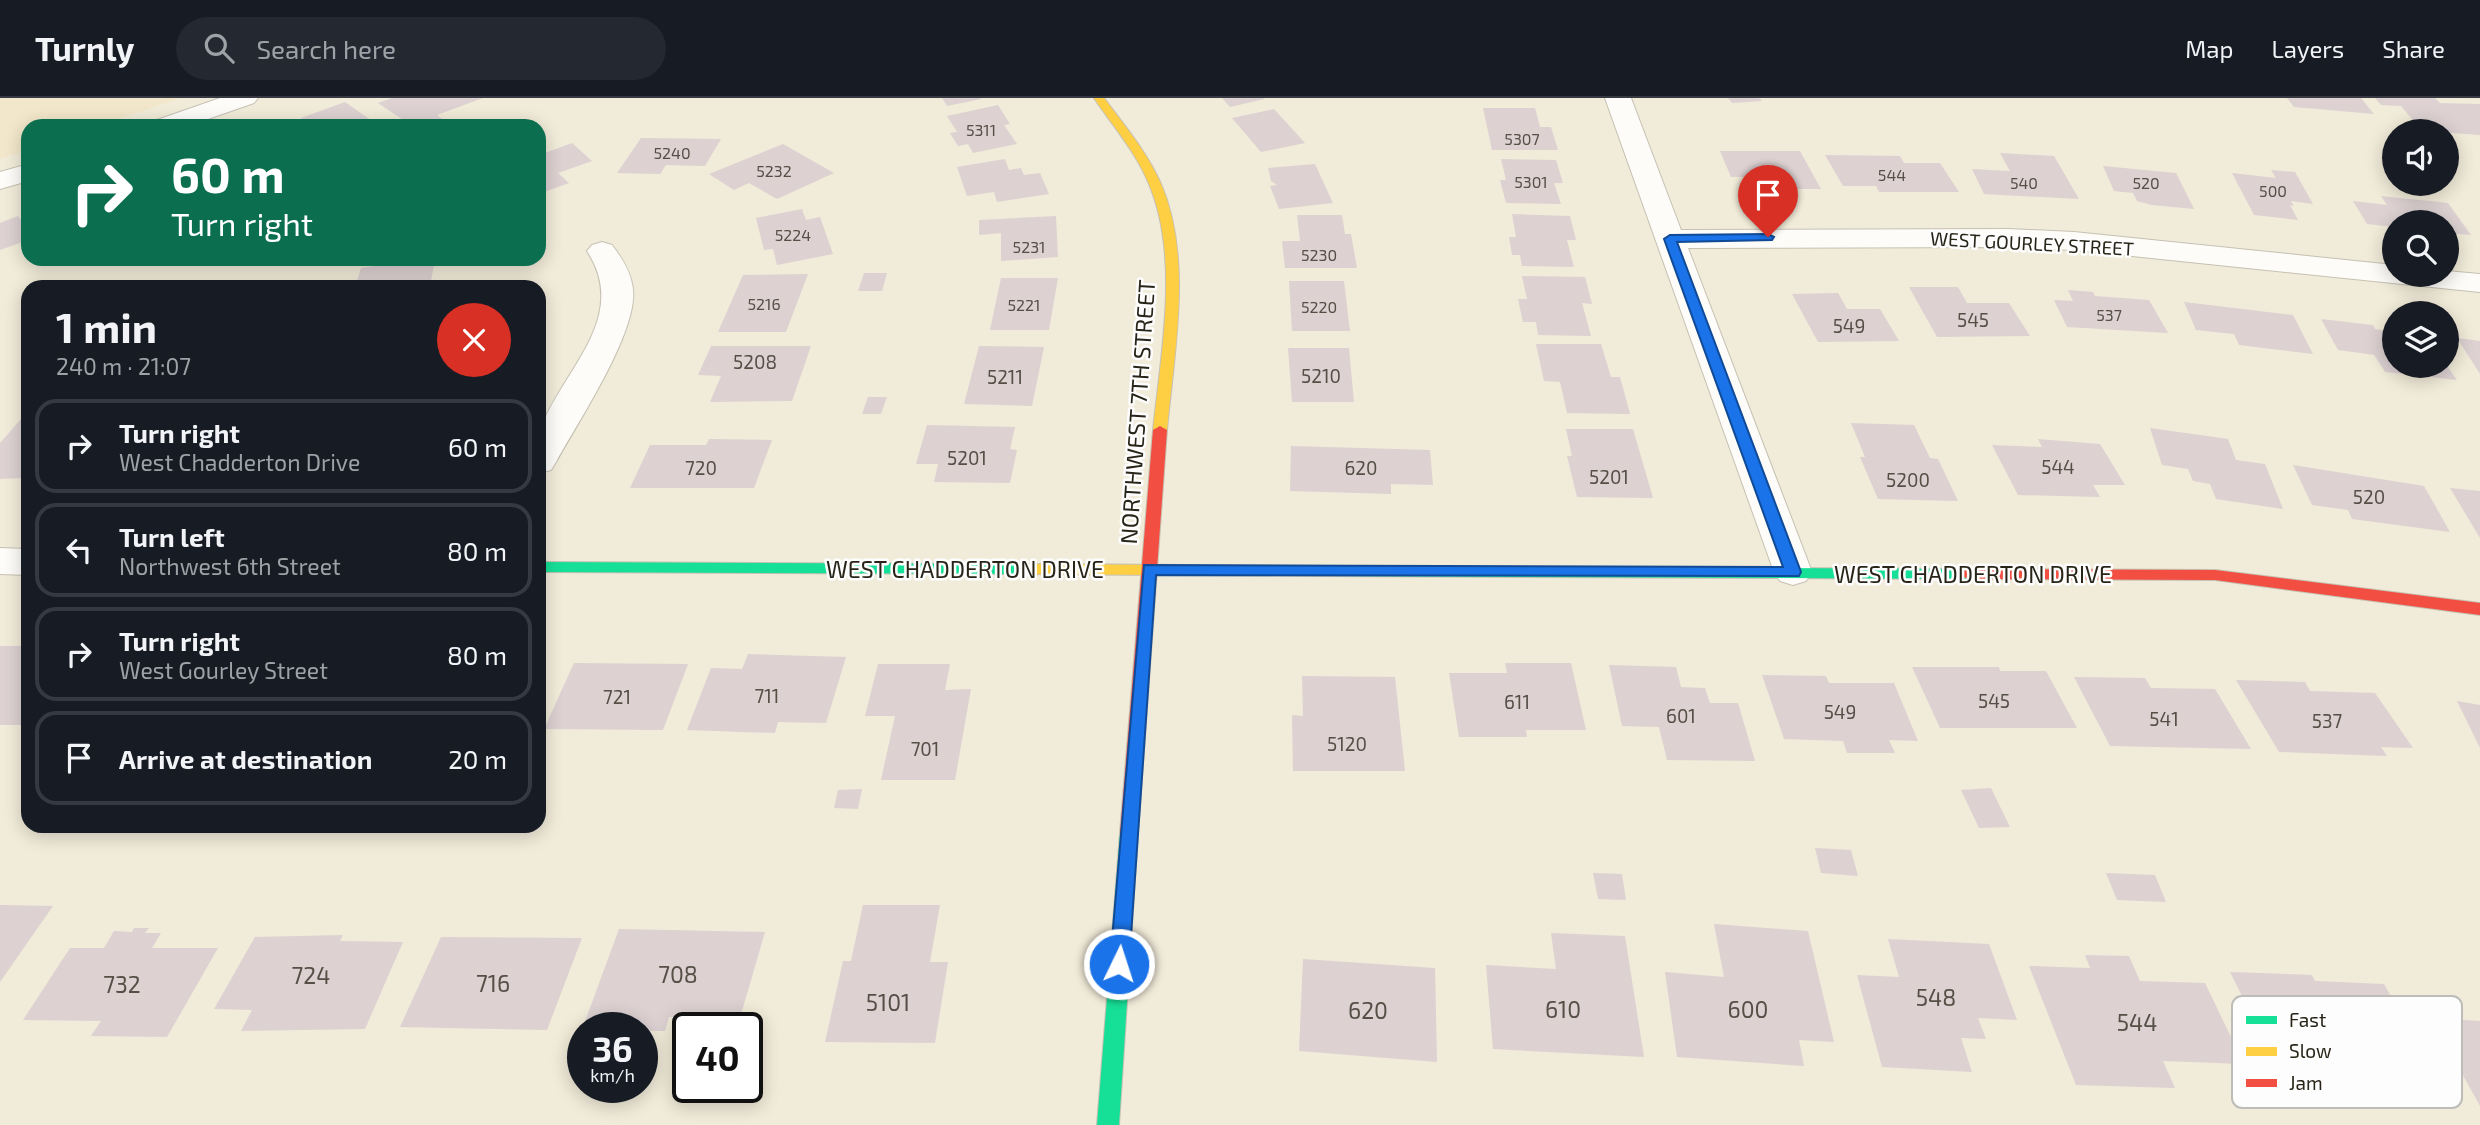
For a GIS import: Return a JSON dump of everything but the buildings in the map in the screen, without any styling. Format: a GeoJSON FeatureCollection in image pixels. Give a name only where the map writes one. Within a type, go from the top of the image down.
{"type":"FeatureCollection","features":[{"type":"Feature","properties":{"kind":"street"},"geometry":{"type":"LineString","coordinates":[[184,119],[246,98]]}},
{"type":"Feature","properties":{"kind":"street","name":"NORTHWEST 7TH STREET"},"geometry":{"type":"LineString","coordinates":[[1099,98],[1140,155],[1160,196],[1171,240],[1168,343],[1108,1125]]}},
{"type":"Feature","properties":{"kind":"street"},"geometry":{"type":"LineString","coordinates":[[1618,98],[1793,572]]}},
{"type":"Feature","properties":{"kind":"street"},"geometry":{"type":"LineString","coordinates":[[0,181],[21,174]]}},
{"type":"Feature","properties":{"kind":"street","name":"WEST GOURLEY STREET"},"geometry":{"type":"LineString","coordinates":[[1670,239],[2008,238],[2074,241],[2382,274]]}},
{"type":"Feature","properties":{"kind":"street"},"geometry":{"type":"LineString","coordinates":[[546,449],[607,334],[618,303],[615,270],[602,251]]}},
{"type":"Feature","properties":{"kind":"street","name":"WEST GOURLEY STREET"},"geometry":{"type":"LineString","coordinates":[[2459,281],[2480,283]]}},
{"type":"Feature","properties":{"kind":"street"},"geometry":{"type":"LineString","coordinates":[[0,561],[21,562]]}},
{"type":"Feature","properties":{"kind":"street","name":"WEST CHADDERTON DRIVE"},"geometry":{"type":"LineString","coordinates":[[546,567],[2215,575],[2272,580],[2480,609]]}},
{"type":"Feature","properties":{"kind":"shaded area"},"geometry":{"type":"Polygon","coordinates":[[[0,98],[181,98],[119,119],[21,119],[21,152],[0,159],[0,98]]]}},
{"type":"Feature","properties":{"kind":"traffic: fast"},"geometry":{"type":"LineString","coordinates":[[546,567],[1025,569]]}},
{"type":"Feature","properties":{"kind":"traffic: fast"},"geometry":{"type":"LineString","coordinates":[[1329,571],[1967,574]]}},
{"type":"Feature","properties":{"kind":"traffic: fast"},"geometry":{"type":"LineString","coordinates":[[1108,1125],[1129,833]]}},
{"type":"Feature","properties":{"kind":"traffic: slow"},"geometry":{"type":"LineString","coordinates":[[1099,98],[1148,170],[1155,183],[1167,223],[1170,313],[1160,430]]}},
{"type":"Feature","properties":{"kind":"traffic: slow"},"geometry":{"type":"LineString","coordinates":[[1025,569],[1329,571]]}},
{"type":"Feature","properties":{"kind":"traffic: jam"},"geometry":{"type":"LineString","coordinates":[[1129,833],[1160,430]]}},
{"type":"Feature","properties":{"kind":"traffic: jam"},"geometry":{"type":"LineString","coordinates":[[1967,574],[2215,575],[2480,609]]}},
{"type":"Feature","properties":{"kind":"route"},"geometry":{"type":"LineString","coordinates":[[1119,964],[1149,569],[1793,572],[1670,239],[1768,237]]}}]}
